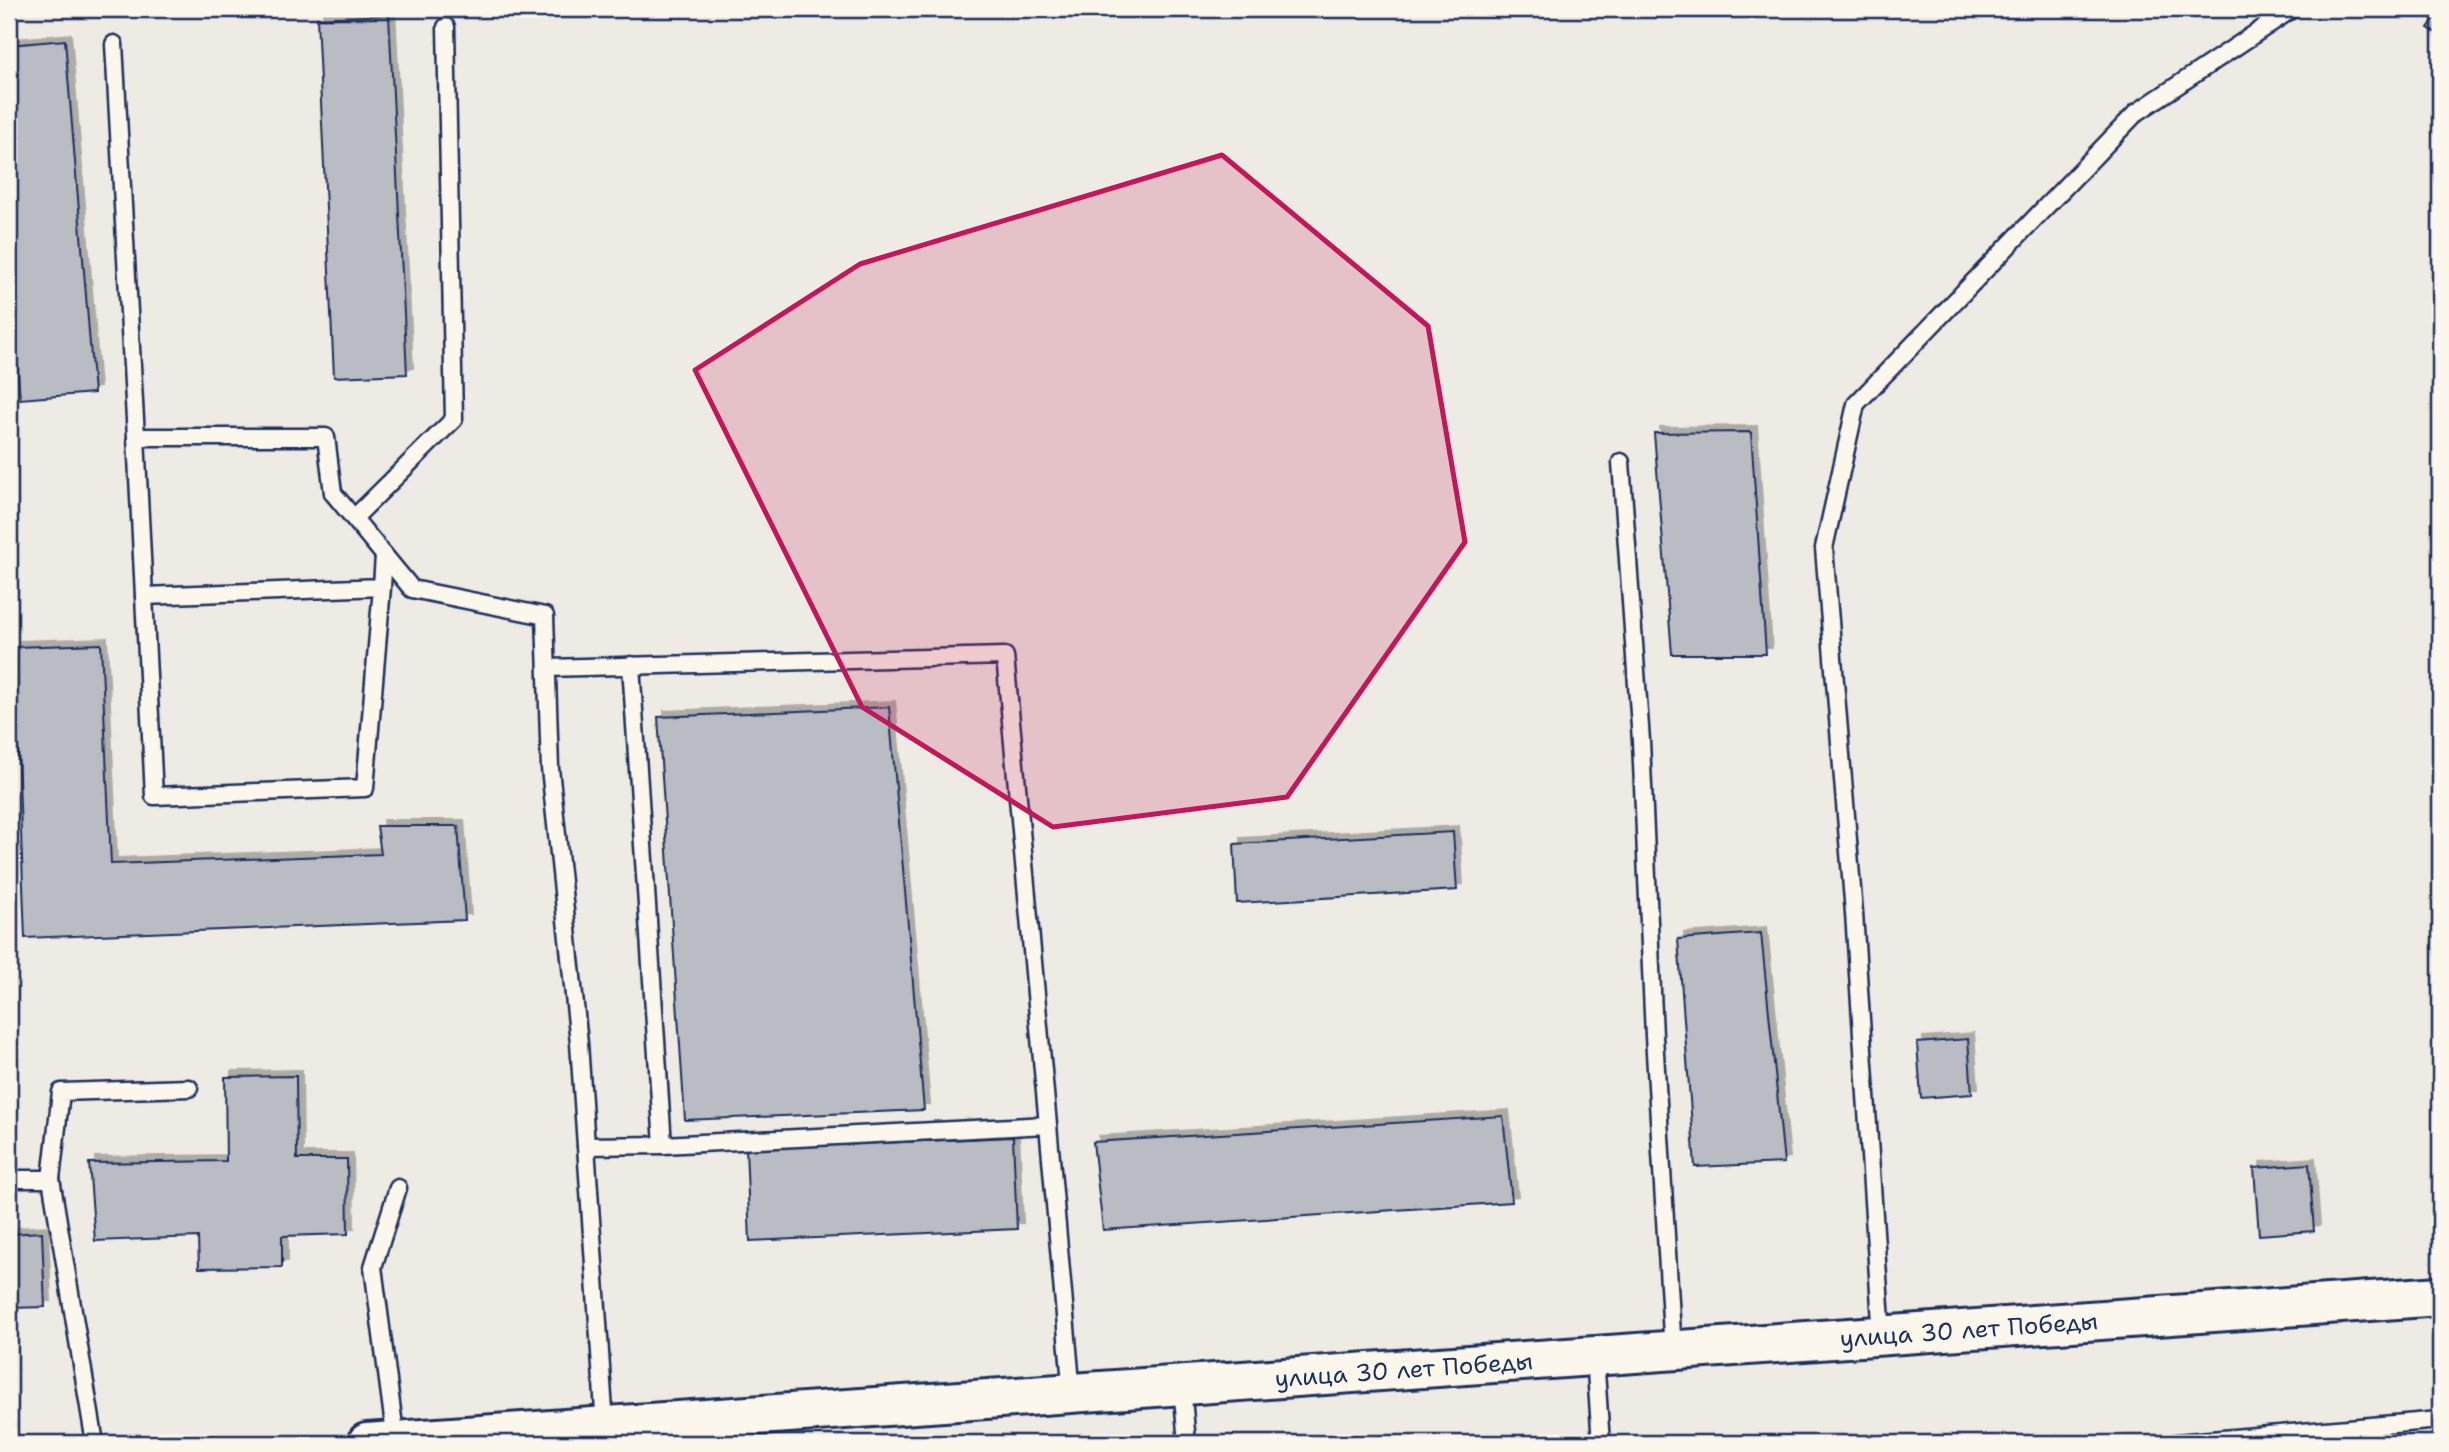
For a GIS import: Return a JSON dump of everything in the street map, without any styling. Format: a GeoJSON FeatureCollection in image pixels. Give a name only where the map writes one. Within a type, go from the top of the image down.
{"type":"FeatureCollection","features":[{"type":"Feature","properties":{"kind":"street","name":"улица 30 лет Победы"},"geometry":{"type":"LineString","coordinates":[[381,1442],[2440,1296]]}},
{"type":"Feature","properties":{"kind":"lane"},"geometry":{"type":"LineString","coordinates":[[1882,1337],[1854,913],[1824,548],[1856,404],[2136,113],[2292,9]]}},
{"type":"Feature","properties":{"kind":"lane"},"geometry":{"type":"LineString","coordinates":[[354,518],[454,419],[446,27]]}},
{"type":"Feature","properties":{"kind":"lane"},"geometry":{"type":"LineString","coordinates":[[114,44],[154,796],[365,788],[384,555]]}},
{"type":"Feature","properties":{"kind":"lane"},"geometry":{"type":"LineString","coordinates":[[136,437],[326,437],[333,493],[412,589],[545,616],[550,768],[579,1043],[605,1426]]}},
{"type":"Feature","properties":{"kind":"lane"},"geometry":{"type":"LineString","coordinates":[[1622,462],[1641,741],[1654,1036],[1673,1352]]}},
{"type":"Feature","properties":{"kind":"lane"},"geometry":{"type":"LineString","coordinates":[[144,596],[382,587]]}},
{"type":"Feature","properties":{"kind":"lane"},"geometry":{"type":"LineString","coordinates":[[547,668],[1005,656],[1072,1394]]}},
{"type":"Feature","properties":{"kind":"lane"},"geometry":{"type":"LineString","coordinates":[[631,665],[663,1145]]}},
{"type":"Feature","properties":{"kind":"lane"},"geometry":{"type":"LineString","coordinates":[[95,1443],[51,1178],[61,1093],[189,1088]]}},
{"type":"Feature","properties":{"kind":"lane"},"geometry":{"type":"LineString","coordinates":[[586,1146],[663,1145],[1048,1125]]}},
{"type":"Feature","properties":{"kind":"lane"},"geometry":{"type":"LineString","coordinates":[[9,1178],[51,1178]]}},
{"type":"Feature","properties":{"kind":"lane"},"geometry":{"type":"LineString","coordinates":[[381,1442],[373,1267],[398,1188]]}},
{"type":"Feature","properties":{"kind":"lane"},"geometry":{"type":"LineString","coordinates":[[1595,1357],[1601,1443]]}},
{"type":"Feature","properties":{"kind":"lane"},"geometry":{"type":"LineString","coordinates":[[1182,1386],[1186,1443]]}},
{"type":"Feature","properties":{"kind":"lane"},"geometry":{"type":"LineString","coordinates":[[2176,1443],[2440,1420]]}},
{"type":"Feature","properties":{"kind":"highlighted area"},"geometry":{"type":"Polygon","coordinates":[[[1222,155],[1428,326],[1465,542],[1287,797],[1053,827],[862,707],[695,370],[860,264],[1222,155]]]}},
{"type":"Feature","properties":{"kind":"building"},"geometry":{"type":"Polygon","coordinates":[[[2440,11],[2440,35],[2428,28],[2440,11]]]}},
{"type":"Feature","properties":{"kind":"building"},"geometry":{"type":"Polygon","coordinates":[[[389,15],[407,374],[334,377],[317,18],[389,15]]]}},
{"type":"Feature","properties":{"kind":"building"},"geometry":{"type":"Polygon","coordinates":[[[65,40],[94,393],[20,399],[9,261],[9,45],[65,40]]]}},
{"type":"Feature","properties":{"kind":"building"},"geometry":{"type":"Polygon","coordinates":[[[1751,432],[1766,654],[1672,654],[1654,433],[1751,432]]]}},
{"type":"Feature","properties":{"kind":"building"},"geometry":{"type":"Polygon","coordinates":[[[101,644],[111,864],[381,854],[377,826],[458,826],[465,920],[25,938],[14,647],[101,644]]]}},
{"type":"Feature","properties":{"kind":"building"},"geometry":{"type":"Polygon","coordinates":[[[889,707],[924,1110],[685,1120],[658,717],[889,707]]]}},
{"type":"Feature","properties":{"kind":"building"},"geometry":{"type":"Polygon","coordinates":[[[1453,832],[1457,890],[1237,903],[1234,844],[1453,832]]]}},
{"type":"Feature","properties":{"kind":"building"},"geometry":{"type":"Polygon","coordinates":[[[1761,933],[1784,1163],[1695,1167],[1678,939],[1761,933]]]}},
{"type":"Feature","properties":{"kind":"building"},"geometry":{"type":"Polygon","coordinates":[[[1968,1039],[1972,1094],[1921,1098],[1917,1043],[1968,1039]]]}},
{"type":"Feature","properties":{"kind":"building"},"geometry":{"type":"Polygon","coordinates":[[[296,1076],[297,1159],[347,1159],[348,1234],[282,1236],[282,1267],[199,1268],[198,1237],[95,1241],[89,1163],[226,1161],[225,1077],[296,1076]]]}},
{"type":"Feature","properties":{"kind":"building"},"geometry":{"type":"Polygon","coordinates":[[[1503,1116],[1512,1202],[1103,1230],[1093,1142],[1503,1116]]]}},
{"type":"Feature","properties":{"kind":"building"},"geometry":{"type":"Polygon","coordinates":[[[1013,1137],[1017,1229],[750,1241],[746,1149],[1013,1137]]]}},
{"type":"Feature","properties":{"kind":"building"},"geometry":{"type":"Polygon","coordinates":[[[2309,1164],[2314,1231],[2259,1235],[2254,1168],[2309,1164]]]}},
{"type":"Feature","properties":{"kind":"building"},"geometry":{"type":"Polygon","coordinates":[[[42,1232],[45,1307],[9,1308],[9,1234],[42,1232]]]}}]}
